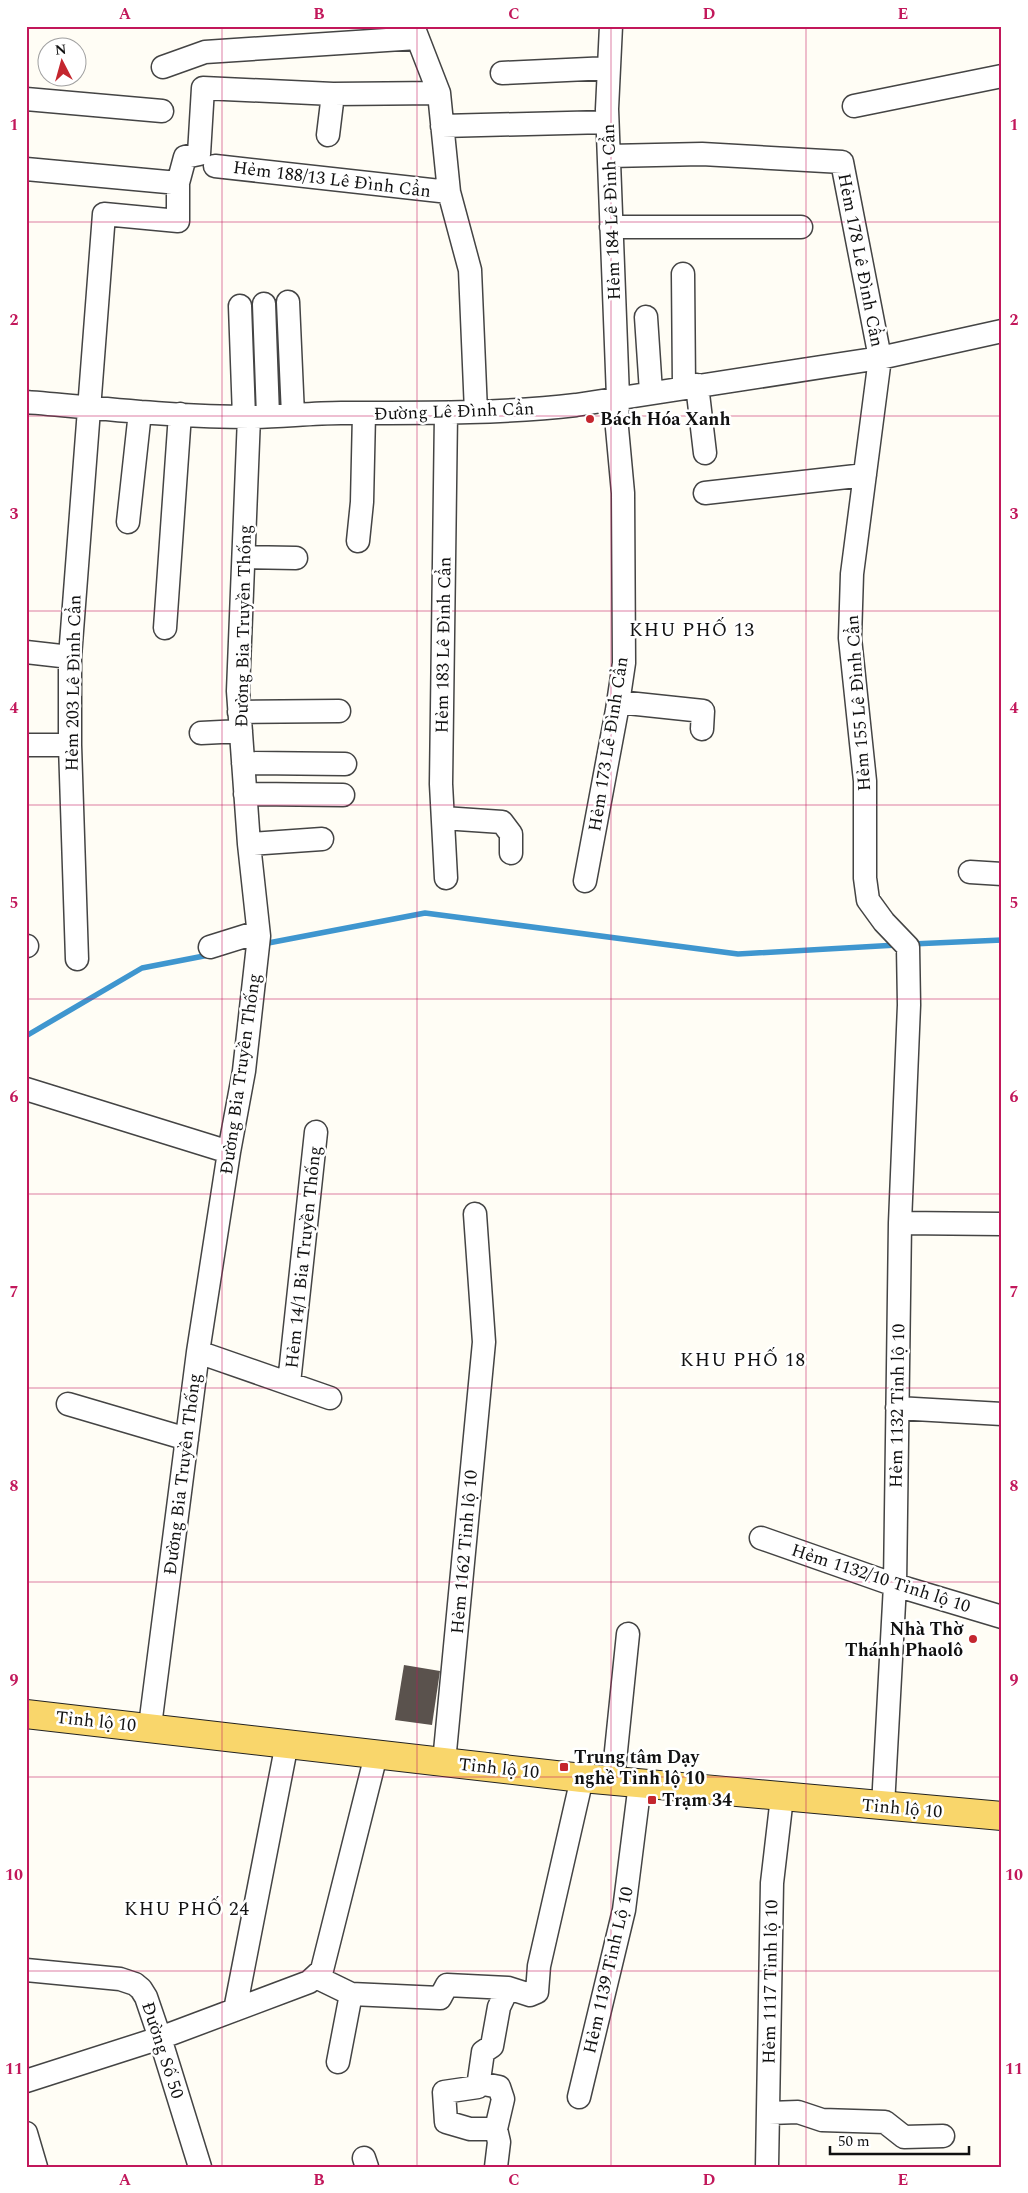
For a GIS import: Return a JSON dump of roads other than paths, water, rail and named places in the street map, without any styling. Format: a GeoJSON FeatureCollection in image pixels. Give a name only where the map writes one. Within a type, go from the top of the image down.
{"type":"FeatureCollection","features":[{"type":"Feature","properties":{"kind":"main road","name":"Tỉnh lộ 10"},"geometry":{"type":"LineString","coordinates":[[26,1714],[150,1726],[376,1755],[582,1778],[1002,1816]]}},
{"type":"Feature","properties":{"kind":"street","name":"Hẻm 184 Lê Đình Cẩn"},"geometry":{"type":"LineString","coordinates":[[611,26],[607,122],[618,397]]}},
{"type":"Feature","properties":{"kind":"street"},"geometry":{"type":"LineString","coordinates":[[163,67],[205,52],[415,32],[439,93],[449,192],[470,270],[476,412]]}},
{"type":"Feature","properties":{"kind":"street"},"geometry":{"type":"LineString","coordinates":[[502,73],[609,68]]}},
{"type":"Feature","properties":{"kind":"street"},"geometry":{"type":"LineString","coordinates":[[854,106],[1002,76]]}},
{"type":"Feature","properties":{"kind":"street"},"geometry":{"type":"LineString","coordinates":[[26,169],[178,183],[185,157],[199,154],[203,88],[333,94],[439,93]]}},
{"type":"Feature","properties":{"kind":"street"},"geometry":{"type":"LineString","coordinates":[[328,135],[333,94]]}},
{"type":"Feature","properties":{"kind":"street"},"geometry":{"type":"LineString","coordinates":[[26,99],[162,111]]}},
{"type":"Feature","properties":{"kind":"street"},"geometry":{"type":"LineString","coordinates":[[442,126],[607,122]]}},
{"type":"Feature","properties":{"kind":"street","name":"Hẻm 178 Lê Đình Cẩn"},"geometry":{"type":"LineString","coordinates":[[609,156],[702,154],[842,162],[880,358]]}},
{"type":"Feature","properties":{"kind":"street","name":"Hẻm 188/13 Lê Đình Cẩn"},"geometry":{"type":"LineString","coordinates":[[215,166],[449,192]]}},
{"type":"Feature","properties":{"kind":"street","name":"Hẻm 203 Lê Đình Cẩn"},"geometry":{"type":"LineString","coordinates":[[78,959],[70,745],[70,657],[104,214],[178,221],[178,183]]}},
{"type":"Feature","properties":{"kind":"street"},"geometry":{"type":"LineString","coordinates":[[611,228],[801,227]]}},
{"type":"Feature","properties":{"kind":"street"},"geometry":{"type":"LineString","coordinates":[[682,274],[691,386],[705,453]]}},
{"type":"Feature","properties":{"kind":"street"},"geometry":{"type":"LineString","coordinates":[[288,302],[293,415]]}},
{"type":"Feature","properties":{"kind":"street"},"geometry":{"type":"LineString","coordinates":[[254,417],[264,304]]}},
{"type":"Feature","properties":{"kind":"street"},"geometry":{"type":"LineString","coordinates":[[240,306],[254,417]]}},
{"type":"Feature","properties":{"kind":"street"},"geometry":{"type":"LineString","coordinates":[[646,317],[651,392]]}},
{"type":"Feature","properties":{"kind":"street","name":"Đường Lê Đình Cẩn"},"geometry":{"type":"LineString","coordinates":[[26,402],[140,412],[254,417],[540,409],[880,358],[1002,331]]}},
{"type":"Feature","properties":{"kind":"street","name":"Hẻm 155 Lê Đình Cẩn"},"geometry":{"type":"LineString","coordinates":[[880,358],[852,574],[850,638],[865,781],[865,878],[868,900],[884,922],[908,947],[909,1005]]}},
{"type":"Feature","properties":{"kind":"street","name":"Hẻm 173 Lê Đình Cẩn"},"geometry":{"type":"LineString","coordinates":[[585,881],[624,663],[623,493],[617,428],[618,397]]}},
{"type":"Feature","properties":{"kind":"street"},"geometry":{"type":"LineString","coordinates":[[128,522],[140,412]]}},
{"type":"Feature","properties":{"kind":"street","name":"Hẻm 183 Lê Đình Cẩn"},"geometry":{"type":"LineString","coordinates":[[446,413],[441,784],[446,878]]}},
{"type":"Feature","properties":{"kind":"street"},"geometry":{"type":"LineString","coordinates":[[166,628],[180,414]]}},
{"type":"Feature","properties":{"kind":"street"},"geometry":{"type":"LineString","coordinates":[[358,541],[362,502],[364,414]]}},
{"type":"Feature","properties":{"kind":"street","name":"Đường Bia Truyền Thống"},"geometry":{"type":"LineString","coordinates":[[150,1726],[198,1352],[229,1152],[244,1070],[259,934],[249,844],[238,691],[244,557],[254,417]]}},
{"type":"Feature","properties":{"kind":"street"},"geometry":{"type":"LineString","coordinates":[[705,493],[865,475]]}},
{"type":"Feature","properties":{"kind":"street"},"geometry":{"type":"LineString","coordinates":[[244,557],[296,558]]}},
{"type":"Feature","properties":{"kind":"street"},"geometry":{"type":"LineString","coordinates":[[26,652],[70,657]]}},
{"type":"Feature","properties":{"kind":"street"},"geometry":{"type":"LineString","coordinates":[[618,702],[703,711],[702,729]]}},
{"type":"Feature","properties":{"kind":"street"},"geometry":{"type":"LineString","coordinates":[[201,734],[240,722],[339,711]]}},
{"type":"Feature","properties":{"kind":"street"},"geometry":{"type":"LineString","coordinates":[[26,745],[70,745]]}},
{"type":"Feature","properties":{"kind":"street"},"geometry":{"type":"LineString","coordinates":[[243,763],[345,764]]}},
{"type":"Feature","properties":{"kind":"street"},"geometry":{"type":"LineString","coordinates":[[245,794],[343,795]]}},
{"type":"Feature","properties":{"kind":"street"},"geometry":{"type":"LineString","coordinates":[[443,818],[502,822],[511,834],[511,853]]}},
{"type":"Feature","properties":{"kind":"street"},"geometry":{"type":"LineString","coordinates":[[249,844],[322,839]]}},
{"type":"Feature","properties":{"kind":"street"},"geometry":{"type":"LineString","coordinates":[[970,872],[1002,874]]}},
{"type":"Feature","properties":{"kind":"street"},"geometry":{"type":"LineString","coordinates":[[210,947],[259,934]]}},
{"type":"Feature","properties":{"kind":"street","name":"Hẻm 1132 Tỉnh lộ 10"},"geometry":{"type":"LineString","coordinates":[[883,1806],[895,1585],[900,1223],[909,1005]]}},
{"type":"Feature","properties":{"kind":"street"},"geometry":{"type":"LineString","coordinates":[[26,1088],[229,1152]]}},
{"type":"Feature","properties":{"kind":"street","name":"Hẻm 14/1 Bia Truyền Thống"},"geometry":{"type":"LineString","coordinates":[[289,1383],[316,1132]]}},
{"type":"Feature","properties":{"kind":"street","name":"Hẻm 1162 Tỉnh lộ 10"},"geometry":{"type":"LineString","coordinates":[[444,1762],[484,1342],[475,1214]]}},
{"type":"Feature","properties":{"kind":"street"},"geometry":{"type":"LineString","coordinates":[[900,1223],[1002,1224]]}},
{"type":"Feature","properties":{"kind":"street"},"geometry":{"type":"LineString","coordinates":[[198,1352],[330,1398]]}},
{"type":"Feature","properties":{"kind":"street"},"geometry":{"type":"LineString","coordinates":[[68,1404],[187,1439]]}},
{"type":"Feature","properties":{"kind":"street"},"geometry":{"type":"LineString","coordinates":[[897,1408],[1002,1414]]}},
{"type":"Feature","properties":{"kind":"street","name":"Hẻm 1132/10 Tỉnh lộ 10"},"geometry":{"type":"LineString","coordinates":[[761,1538],[895,1585],[1002,1617]]}},
{"type":"Feature","properties":{"kind":"street"},"geometry":{"type":"LineString","coordinates":[[613,1780],[628,1634]]}},
{"type":"Feature","properties":{"kind":"street"},"geometry":{"type":"LineString","coordinates":[[235,2010],[287,1743]]}},
{"type":"Feature","properties":{"kind":"street"},"geometry":{"type":"LineString","coordinates":[[26,2081],[160,2038],[309,1982],[316,1977],[322,1970],[376,1755]]}},
{"type":"Feature","properties":{"kind":"street"},"geometry":{"type":"LineString","coordinates":[[316,1977],[351,1994],[440,1998],[447,1986],[508,1988],[530,1995],[537,1992],[539,1966],[582,1778]]}},
{"type":"Feature","properties":{"kind":"street","name":"Hẻm 1139 Tỉnh Lộ 10"},"geometry":{"type":"LineString","coordinates":[[579,2097],[624,1910],[640,1783]]}},
{"type":"Feature","properties":{"kind":"street","name":"Hẻm 1117 Tỉnh lộ 10"},"geometry":{"type":"LineString","coordinates":[[767,2167],[769,1955],[772,1883],[782,1797]]}},
{"type":"Feature","properties":{"kind":"street","name":"Đường Số 50"},"geometry":{"type":"LineString","coordinates":[[26,1970],[120,1979],[135,1984],[146,1997],[200,2167]]}},
{"type":"Feature","properties":{"kind":"street"},"geometry":{"type":"LineString","coordinates":[[496,2129],[470,2129],[446,2122],[444,2092],[478,2087],[483,2052],[492,2046],[499,2007],[508,1988]]}},
{"type":"Feature","properties":{"kind":"street"},"geometry":{"type":"LineString","coordinates":[[338,2062],[351,1994]]}},
{"type":"Feature","properties":{"kind":"street"},"geometry":{"type":"LineString","coordinates":[[479,2083],[499,2087],[503,2099],[496,2129],[499,2142],[496,2167]]}},
{"type":"Feature","properties":{"kind":"street"},"geometry":{"type":"LineString","coordinates":[[769,2113],[798,2112],[822,2120],[885,2122],[904,2137],[943,2136]]}},
{"type":"Feature","properties":{"kind":"street"},"geometry":{"type":"LineString","coordinates":[[26,2133],[36,2167]]}},
{"type":"Feature","properties":{"kind":"waterway"},"geometry":{"type":"LineString","coordinates":[[263,944],[425,913],[738,954],[897,945]]}},
{"type":"Feature","properties":{"kind":"waterway"},"geometry":{"type":"LineString","coordinates":[[912,944],[1002,940]]}},
{"type":"Feature","properties":{"kind":"waterway"},"geometry":{"type":"LineString","coordinates":[[26,1036],[142,968],[209,955]]}},
{"type":"Feature","properties":{"kind":"place","name":"Bách Hóa Xanh"},"geometry":{"type":"Point","coordinates":[590,419]}},
{"type":"Feature","properties":{"kind":"place","name":"Nhà Thờ Thánh Phaolô"},"geometry":{"type":"Point","coordinates":[973,1639]}},
{"type":"Feature","properties":{"kind":"place","name":"Trung tâm Dạy nghề Tỉnh lộ 10"},"geometry":{"type":"Point","coordinates":[564,1767]}},
{"type":"Feature","properties":{"kind":"place","name":"Trạm 34"},"geometry":{"type":"Point","coordinates":[652,1800]}},
{"type":"Feature","properties":{"kind":"district","name":"KHU PHỐ 13"},"geometry":{"type":"Point","coordinates":[692,629]}},
{"type":"Feature","properties":{"kind":"district","name":"KHU PHỐ 18"},"geometry":{"type":"Point","coordinates":[743,1359]}},
{"type":"Feature","properties":{"kind":"district","name":"KHU PHỐ 24"},"geometry":{"type":"Point","coordinates":[187,1908]}}]}
